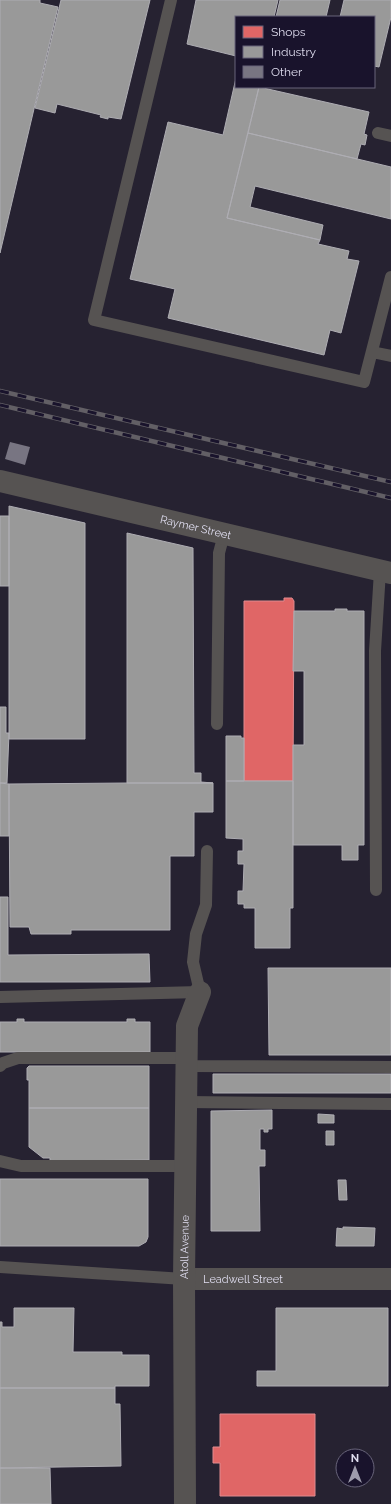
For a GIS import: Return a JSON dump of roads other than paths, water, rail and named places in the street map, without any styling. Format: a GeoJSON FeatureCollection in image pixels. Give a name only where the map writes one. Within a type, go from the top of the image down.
{"type":"FeatureCollection","features":[{"type":"Feature","properties":{"kind":"street","name":"Raymer Street"},"geometry":{"type":"LineString","coordinates":[[0,481],[386,572]]}},
{"type":"Feature","properties":{"kind":"street","name":"Atoll Avenue"},"geometry":{"type":"LineString","coordinates":[[185,1504],[184,1279],[187,1026],[200,992]]}},
{"type":"Feature","properties":{"kind":"street","name":"Leadwell Street"},"geometry":{"type":"LineString","coordinates":[[184,1279],[391,1279]]}},
{"type":"Feature","properties":{"kind":"lane"},"geometry":{"type":"LineString","coordinates":[[171,0],[94,320],[364,382],[391,277]]}},
{"type":"Feature","properties":{"kind":"lane"},"geometry":{"type":"LineString","coordinates":[[378,133],[391,136]]}},
{"type":"Feature","properties":{"kind":"lane"},"geometry":{"type":"LineString","coordinates":[[372,352],[391,356]]}},
{"type":"Feature","properties":{"kind":"lane"},"geometry":{"type":"LineString","coordinates":[[217,724],[219,553],[224,534]]}},
{"type":"Feature","properties":{"kind":"lane"},"geometry":{"type":"LineString","coordinates":[[376,890],[374,651],[386,572]]}},
{"type":"Feature","properties":{"kind":"lane"},"geometry":{"type":"LineString","coordinates":[[0,996],[200,992],[193,962],[196,934],[206,905],[207,852]]}},
{"type":"Feature","properties":{"kind":"lane"},"geometry":{"type":"LineString","coordinates":[[0,1066],[3,1063],[18,1058],[391,1067]]}},
{"type":"Feature","properties":{"kind":"lane"},"geometry":{"type":"LineString","coordinates":[[186,1102],[391,1104]]}},
{"type":"Feature","properties":{"kind":"lane"},"geometry":{"type":"LineString","coordinates":[[0,1161],[2,1163],[21,1166],[185,1166]]}},
{"type":"Feature","properties":{"kind":"lane","name":"Leadwell Street"},"geometry":{"type":"LineString","coordinates":[[0,1267],[184,1279]]}},
{"type":"Feature","properties":{"kind":"railway"},"geometry":{"type":"LineString","coordinates":[[0,391],[391,482]]}},
{"type":"Feature","properties":{"kind":"railway"},"geometry":{"type":"LineString","coordinates":[[0,405],[391,498]]}}]}
